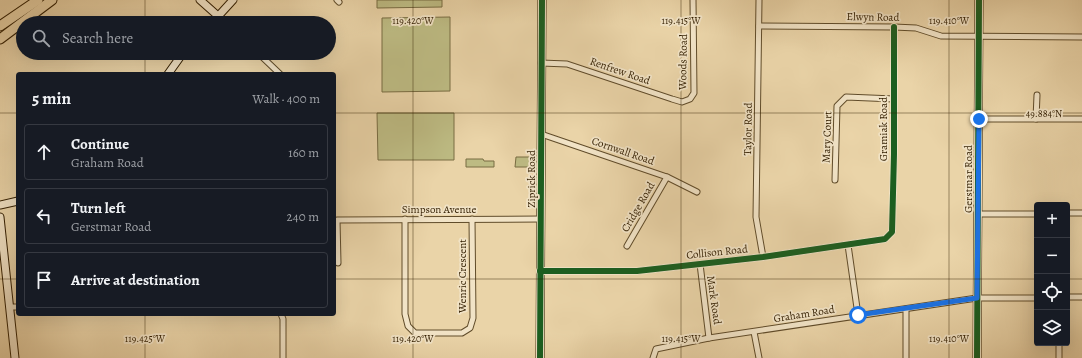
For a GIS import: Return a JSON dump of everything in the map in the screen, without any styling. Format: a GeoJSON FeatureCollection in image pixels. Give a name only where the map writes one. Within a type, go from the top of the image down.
{"type":"FeatureCollection","features":[{"type":"Feature","properties":{"kind":"highway"},"geometry":{"type":"LineString","coordinates":[[0,26],[38,0]]}},
{"type":"Feature","properties":{"kind":"highway"},"geometry":{"type":"LineString","coordinates":[[31,16],[52,0]]}},
{"type":"Feature","properties":{"kind":"highway"},"geometry":{"type":"LineString","coordinates":[[0,39],[16,27]]}},
{"type":"Feature","properties":{"kind":"street"},"geometry":{"type":"LineString","coordinates":[[200,0],[218,16],[233,0]]}},
{"type":"Feature","properties":{"kind":"street","name":"Ziprick Road"},"geometry":{"type":"LineString","coordinates":[[540,358],[542,0]]}},
{"type":"Feature","properties":{"kind":"street","name":"Woods Road"},"geometry":{"type":"LineString","coordinates":[[690,100],[694,93],[693,0]]}},
{"type":"Feature","properties":{"kind":"street","name":"Taylor Road"},"geometry":{"type":"LineString","coordinates":[[759,0],[756,217],[763,257]]}},
{"type":"Feature","properties":{"kind":"street","name":"Gerstmar Road"},"geometry":{"type":"LineString","coordinates":[[977,358],[979,0]]}},
{"type":"Feature","properties":{"kind":"street","name":"Elwyn Road"},"geometry":{"type":"LineString","coordinates":[[759,26],[916,28],[941,36],[1082,37]]}},
{"type":"Feature","properties":{"kind":"street","name":"Gramiak Road"},"geometry":{"type":"LineString","coordinates":[[892,232],[894,27]]}},
{"type":"Feature","properties":{"kind":"street"},"geometry":{"type":"LineString","coordinates":[[169,72],[178,60]]}},
{"type":"Feature","properties":{"kind":"street"},"geometry":{"type":"LineString","coordinates":[[265,60],[278,72]]}},
{"type":"Feature","properties":{"kind":"street","name":"Renfrew Road"},"geometry":{"type":"LineString","coordinates":[[541,64],[567,64],[672,100],[682,102],[690,100]]}},
{"type":"Feature","properties":{"kind":"street"},"geometry":{"type":"LineString","coordinates":[[1036,94],[1036,119]]}},
{"type":"Feature","properties":{"kind":"street","name":"Mary Court"},"geometry":{"type":"LineString","coordinates":[[835,180],[837,106],[846,97],[894,99]]}},
{"type":"Feature","properties":{"kind":"street"},"geometry":{"type":"LineString","coordinates":[[979,119],[1082,119]]}},
{"type":"Feature","properties":{"kind":"street","name":"Cornwall Road"},"geometry":{"type":"LineString","coordinates":[[541,134],[667,177],[697,192]]}},
{"type":"Feature","properties":{"kind":"street","name":"Cridge Road"},"geometry":{"type":"LineString","coordinates":[[627,246],[667,177]]}},
{"type":"Feature","properties":{"kind":"street"},"geometry":{"type":"LineString","coordinates":[[0,205],[16,201]]}},
{"type":"Feature","properties":{"kind":"street"},"geometry":{"type":"LineString","coordinates":[[1070,213],[1082,213]]}},
{"type":"Feature","properties":{"kind":"street"},"geometry":{"type":"LineString","coordinates":[[978,214],[1034,214]]}},
{"type":"Feature","properties":{"kind":"street"},"geometry":{"type":"LineString","coordinates":[[0,217],[15,358]]}},
{"type":"Feature","properties":{"kind":"street","name":"Wenric Crescent"},"geometry":{"type":"LineString","coordinates":[[405,220],[405,314],[408,326],[415,333],[462,333],[470,328],[473,318],[472,219]]}},
{"type":"Feature","properties":{"kind":"street","name":"Simpson Avenue"},"geometry":{"type":"LineString","coordinates":[[338,263],[338,220],[541,219]]}},
{"type":"Feature","properties":{"kind":"street","name":"Collison Road"},"geometry":{"type":"LineString","coordinates":[[540,272],[637,271],[763,257],[885,240],[892,232]]}},
{"type":"Feature","properties":{"kind":"street"},"geometry":{"type":"LineString","coordinates":[[848,245],[858,315]]}},
{"type":"Feature","properties":{"kind":"street","name":"Mark Road"},"geometry":{"type":"LineString","coordinates":[[700,264],[709,338]]}},
{"type":"Feature","properties":{"kind":"street"},"geometry":{"type":"LineString","coordinates":[[1070,297],[1082,297]]}},
{"type":"Feature","properties":{"kind":"street","name":"Graham Road"},"geometry":{"type":"LineString","coordinates":[[653,358],[656,349],[709,338],[977,298],[1034,298]]}},
{"type":"Feature","properties":{"kind":"street"},"geometry":{"type":"LineString","coordinates":[[10,307],[16,307]]}},
{"type":"Feature","properties":{"kind":"street"},"geometry":{"type":"LineString","coordinates":[[906,308],[906,358]]}},
{"type":"Feature","properties":{"kind":"street"},"geometry":{"type":"LineString","coordinates":[[282,316],[282,358]]}},
{"type":"Feature","properties":{"kind":"street"},"geometry":{"type":"LineString","coordinates":[[754,332],[759,358]]}},
{"type":"Feature","properties":{"kind":"street"},"geometry":{"type":"LineString","coordinates":[[1059,346],[1059,358]]}},
{"type":"Feature","properties":{"kind":"shaded area"},"geometry":{"type":"Polygon","coordinates":[[[377,0],[442,0],[442,7],[377,8],[377,0]]]}},
{"type":"Feature","properties":{"kind":"shaded area"},"geometry":{"type":"Polygon","coordinates":[[[450,17],[450,91],[382,92],[382,18],[450,17]]]}},
{"type":"Feature","properties":{"kind":"shaded area"},"geometry":{"type":"Polygon","coordinates":[[[377,113],[454,113],[454,160],[378,160],[377,113]]]}},
{"type":"Feature","properties":{"kind":"shaded area"},"geometry":{"type":"Polygon","coordinates":[[[516,157],[532,157],[532,167],[515,167],[516,157]]]}},
{"type":"Feature","properties":{"kind":"shaded area"},"geometry":{"type":"Polygon","coordinates":[[[466,159],[483,159],[484,161],[494,161],[494,167],[466,167],[466,159]]]}},
{"type":"Feature","properties":{"kind":"cycle path"},"geometry":{"type":"LineString","coordinates":[[540,358],[542,0]]}},
{"type":"Feature","properties":{"kind":"cycle path"},"geometry":{"type":"LineString","coordinates":[[977,358],[979,0]]}},
{"type":"Feature","properties":{"kind":"cycle path"},"geometry":{"type":"LineString","coordinates":[[540,271],[637,271],[763,257],[885,239],[892,232],[894,154],[894,27]]}},
{"type":"Feature","properties":{"kind":"route"},"geometry":{"type":"LineString","coordinates":[[858,315],[977,298],[979,119]]}}]}
